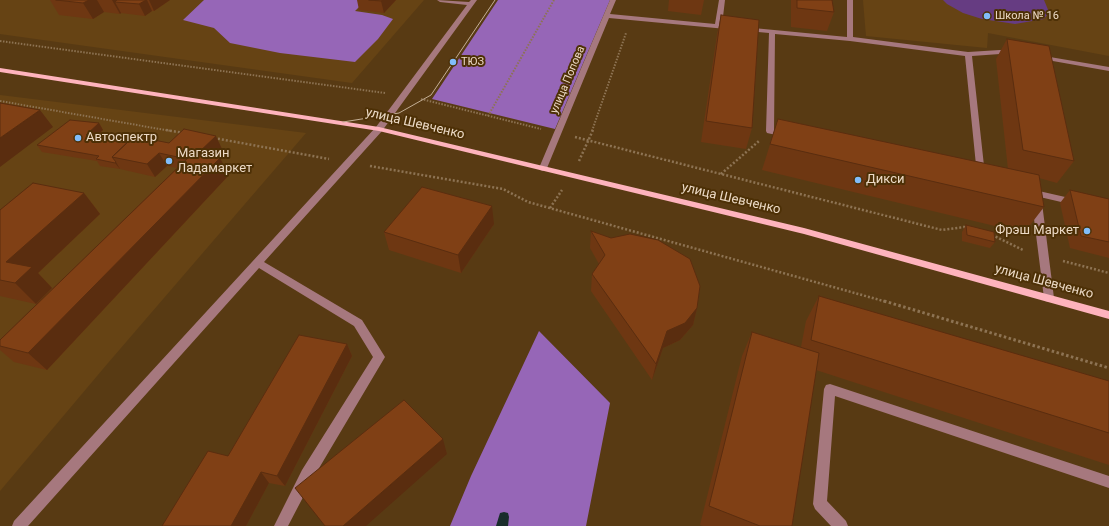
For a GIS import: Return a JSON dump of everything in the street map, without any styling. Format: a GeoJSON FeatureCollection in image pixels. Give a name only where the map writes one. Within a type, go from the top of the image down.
{"type":"FeatureCollection","features":[{"type":"Feature","properties":{"kind":"main road","name":"улица Шевченко"},"geometry":{"type":"LineString","coordinates":[[0,70],[343,122],[379,129],[804,231],[1109,314]]}},
{"type":"Feature","properties":{"kind":"street"},"geometry":{"type":"LineString","coordinates":[[440,0],[473,2]]}},
{"type":"Feature","properties":{"kind":"street","name":"улица Попова"},"geometry":{"type":"LineString","coordinates":[[543,168],[613,0]]}},
{"type":"Feature","properties":{"kind":"street"},"geometry":{"type":"LineString","coordinates":[[718,27],[722,0]]}},
{"type":"Feature","properties":{"kind":"street"},"geometry":{"type":"LineString","coordinates":[[850,0],[850,39]]}},
{"type":"Feature","properties":{"kind":"street"},"geometry":{"type":"LineString","coordinates":[[19,526],[379,129],[473,2]]}},
{"type":"Feature","properties":{"kind":"street"},"geometry":{"type":"LineString","coordinates":[[606,16],[850,39],[968,54],[1000,52],[1023,55]]}},
{"type":"Feature","properties":{"kind":"street"},"geometry":{"type":"LineString","coordinates":[[772,32],[770,131],[792,136]]}},
{"type":"Feature","properties":{"kind":"street"},"geometry":{"type":"LineString","coordinates":[[968,54],[981,181]]}},
{"type":"Feature","properties":{"kind":"street"},"geometry":{"type":"LineString","coordinates":[[1031,56],[1109,69]]}},
{"type":"Feature","properties":{"kind":"street"},"geometry":{"type":"LineString","coordinates":[[1020,190],[1087,205]]}},
{"type":"Feature","properties":{"kind":"street"},"geometry":{"type":"LineString","coordinates":[[1035,194],[1049,298]]}},
{"type":"Feature","properties":{"kind":"street"},"geometry":{"type":"LineString","coordinates":[[258,263],[358,323],[379,357],[307,475],[281,526]]}},
{"type":"Feature","properties":{"kind":"street"},"geometry":{"type":"LineString","coordinates":[[841,526],[820,504],[830,389],[1109,482]]}},
{"type":"Feature","properties":{"kind":"path"},"geometry":{"type":"LineString","coordinates":[[488,116],[554,0]]}},
{"type":"Feature","properties":{"kind":"path"},"geometry":{"type":"LineString","coordinates":[[589,141],[631,18]]}},
{"type":"Feature","properties":{"kind":"path"},"geometry":{"type":"LineString","coordinates":[[0,101],[186,133]]}},
{"type":"Feature","properties":{"kind":"path"},"geometry":{"type":"LineString","coordinates":[[721,174],[770,131]]}},
{"type":"Feature","properties":{"kind":"path"},"geometry":{"type":"LineString","coordinates":[[210,138],[503,189],[528,202],[874,298],[1109,368]]}},
{"type":"Feature","properties":{"kind":"shaded area"},"geometry":{"type":"Polygon","coordinates":[[[0,0],[424,0],[352,83],[0,34],[0,0]]]}},
{"type":"Feature","properties":{"kind":"shaded area"},"geometry":{"type":"Polygon","coordinates":[[[204,0],[366,0],[355,11],[382,15],[393,19],[378,39],[355,62],[280,53],[230,43],[214,28],[183,20],[204,0]]]}},
{"type":"Feature","properties":{"kind":"shaded area"},"geometry":{"type":"Polygon","coordinates":[[[498,0],[610,0],[555,129],[432,99],[498,0]]]}},
{"type":"Feature","properties":{"kind":"shaded area","name":"Школа № 16"},"geometry":{"type":"Polygon","coordinates":[[[863,0],[1109,0],[1109,56],[988,33],[987,48],[866,36],[863,0]]]}},
{"type":"Feature","properties":{"kind":"shaded area"},"geometry":{"type":"Polygon","coordinates":[[[943,0],[1044,0],[1049,12],[1044,19],[1015,24],[982,19],[963,13],[943,0]]]}},
{"type":"Feature","properties":{"kind":"shaded area"},"geometry":{"type":"Polygon","coordinates":[[[0,95],[306,133],[0,491],[0,95]]]}},
{"type":"Feature","properties":{"kind":"shaded area"},"geometry":{"type":"Polygon","coordinates":[[[539,331],[610,403],[586,526],[450,526],[471,476],[539,331]]]}},
{"type":"Feature","properties":{"kind":"building"},"geometry":{"type":"Polygon","coordinates":[[[56,0],[89,0],[83,3],[56,0]]]}},
{"type":"Feature","properties":{"kind":"building"},"geometry":{"type":"Polygon","coordinates":[[[117,0],[146,0],[139,4],[115,2],[117,0]]]}},
{"type":"Feature","properties":{"kind":"building"},"geometry":{"type":"Polygon","coordinates":[[[797,0],[832,0],[834,12],[797,8],[797,0]]]}},
{"type":"Feature","properties":{"kind":"building"},"geometry":{"type":"Polygon","coordinates":[[[721,15],[759,20],[752,128],[706,121],[721,15]]]}},
{"type":"Feature","properties":{"kind":"building"},"geometry":{"type":"Polygon","coordinates":[[[1007,39],[1049,46],[1074,161],[1023,150],[1007,39]]]}},
{"type":"Feature","properties":{"kind":"building"},"geometry":{"type":"Polygon","coordinates":[[[0,103],[40,110],[0,138],[0,103]]]}},
{"type":"Feature","properties":{"kind":"building"},"geometry":{"type":"Polygon","coordinates":[[[778,119],[1039,175],[1044,207],[770,144],[778,119]]]}},
{"type":"Feature","properties":{"kind":"building"},"geometry":{"type":"Polygon","coordinates":[[[70,120],[99,123],[86,135],[127,143],[112,157],[116,162],[96,159],[99,156],[37,145],[70,120]]]}},
{"type":"Feature","properties":{"kind":"building"},"geometry":{"type":"Polygon","coordinates":[[[184,129],[216,136],[197,154],[193,153],[187,159],[159,153],[147,164],[112,157],[134,136],[169,143],[184,129]]]}},
{"type":"Feature","properties":{"kind":"building"},"geometry":{"type":"Polygon","coordinates":[[[193,153],[220,158],[28,353],[0,346],[0,340],[193,153]]]}},
{"type":"Feature","properties":{"kind":"building"},"geometry":{"type":"Polygon","coordinates":[[[33,183],[84,193],[6,262],[32,267],[15,283],[0,280],[0,210],[33,183]]]}},
{"type":"Feature","properties":{"kind":"building"},"geometry":{"type":"Polygon","coordinates":[[[422,187],[492,206],[458,255],[384,232],[422,187]]]}},
{"type":"Feature","properties":{"kind":"building"},"geometry":{"type":"Polygon","coordinates":[[[1070,190],[1109,199],[1109,242],[1081,236],[1070,190]]]}},
{"type":"Feature","properties":{"kind":"building"},"geometry":{"type":"Polygon","coordinates":[[[966,225],[994,232],[995,242],[967,235],[966,225]]]}},
{"type":"Feature","properties":{"kind":"building"},"geometry":{"type":"Polygon","coordinates":[[[591,231],[611,238],[630,234],[658,240],[690,259],[700,286],[697,308],[685,323],[667,331],[656,364],[592,274],[605,255],[591,231]]]}},
{"type":"Feature","properties":{"kind":"building"},"geometry":{"type":"Polygon","coordinates":[[[819,296],[1109,381],[1109,433],[811,340],[819,296]]]}},
{"type":"Feature","properties":{"kind":"building"},"geometry":{"type":"Polygon","coordinates":[[[752,332],[819,353],[792,526],[760,526],[709,506],[752,332]]]}},
{"type":"Feature","properties":{"kind":"building"},"geometry":{"type":"Polygon","coordinates":[[[299,335],[347,344],[277,476],[261,472],[231,526],[162,526],[208,451],[228,456],[299,335]]]}},
{"type":"Feature","properties":{"kind":"building"},"geometry":{"type":"Polygon","coordinates":[[[404,400],[443,439],[343,526],[325,526],[295,488],[404,400]]]}},
{"type":"Feature","properties":{"kind":"waterway"},"geometry":{"type":"LineString","coordinates":[[502,526],[504,517]]}},
{"type":"Feature","properties":{"kind":"tram line"},"geometry":{"type":"LineString","coordinates":[[343,122],[399,113],[431,95],[495,0]]}},
{"type":"Feature","properties":{"kind":"place","name":"Школа № 16"},"geometry":{"type":"Point","coordinates":[987,16]}},
{"type":"Feature","properties":{"kind":"place","name":"ТЮЗ"},"geometry":{"type":"Point","coordinates":[453,62]}},
{"type":"Feature","properties":{"kind":"place","name":"Автоспектр"},"geometry":{"type":"Point","coordinates":[78,138]}},
{"type":"Feature","properties":{"kind":"place","name":"Магазин Ладамаркет"},"geometry":{"type":"Point","coordinates":[169,161]}},
{"type":"Feature","properties":{"kind":"place","name":"Дикси"},"geometry":{"type":"Point","coordinates":[858,180]}},
{"type":"Feature","properties":{"kind":"place","name":"Фрэш Маркет"},"geometry":{"type":"Point","coordinates":[1087,231]}}]}
